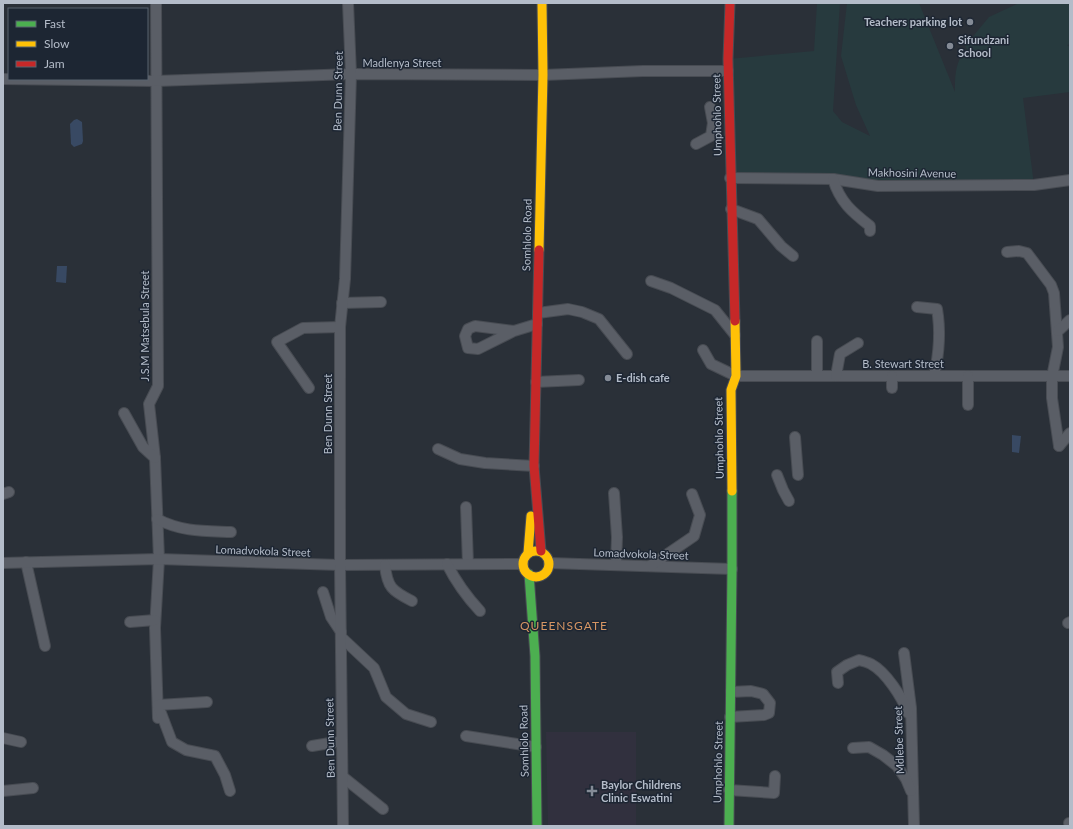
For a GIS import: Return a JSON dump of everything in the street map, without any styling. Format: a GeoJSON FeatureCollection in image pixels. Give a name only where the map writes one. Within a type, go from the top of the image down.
{"type":"FeatureCollection","features":[{"type":"Feature","properties":{"kind":"main road","name":"Somhlolo Road"},"geometry":{"type":"LineString","coordinates":[[537,826],[535,656],[529,574],[524,568],[523,564],[528,553],[535,467],[543,75],[542,3]]}},
{"type":"Feature","properties":{"kind":"main road","name":"Umphohlo Street"},"geometry":{"type":"LineString","coordinates":[[729,826],[732,569],[730,390],[736,376],[728,71],[730,3]]}},
{"type":"Feature","properties":{"kind":"main road","name":"Somhlolo Road"},"geometry":{"type":"LineString","coordinates":[[535,467],[541,551],[547,556],[549,563],[547,571],[540,584],[535,656]]}},
{"type":"Feature","properties":{"kind":"main road"},"geometry":{"type":"LineString","coordinates":[[528,553],[532,551],[541,551]]}},
{"type":"Feature","properties":{"kind":"main road"},"geometry":{"type":"LineString","coordinates":[[529,574],[533,576],[540,584]]}},
{"type":"Feature","properties":{"kind":"street","name":"J.S.M Matsebula Street"},"geometry":{"type":"LineString","coordinates":[[156,3],[158,386],[149,404],[155,458],[159,559],[155,620],[158,718]]}},
{"type":"Feature","properties":{"kind":"street","name":"Ben Dunn Street"},"geometry":{"type":"LineString","coordinates":[[343,826],[340,565],[340,327],[345,279],[351,74],[348,3]]}},
{"type":"Feature","properties":{"kind":"street","name":"Madlenya Street"},"geometry":{"type":"LineString","coordinates":[[3,80],[156,81],[351,74],[543,75],[644,71],[728,71]]}},
{"type":"Feature","properties":{"kind":"street"},"geometry":{"type":"LineString","coordinates":[[696,144],[711,136],[713,123],[710,107]]}},
{"type":"Feature","properties":{"kind":"street","name":"Makhosini Avenue"},"geometry":{"type":"LineString","coordinates":[[730,178],[833,179],[878,186],[1034,185],[1070,180]]}},
{"type":"Feature","properties":{"kind":"street"},"geometry":{"type":"LineString","coordinates":[[833,179],[840,197],[870,226],[870,231]]}},
{"type":"Feature","properties":{"kind":"street"},"geometry":{"type":"LineString","coordinates":[[731,209],[758,219],[781,246],[793,256]]}},
{"type":"Feature","properties":{"kind":"street"},"geometry":{"type":"LineString","coordinates":[[1007,252],[1019,251],[1027,253],[1051,285],[1054,293],[1058,347],[1052,376],[1052,398],[1059,446],[1070,433]]}},
{"type":"Feature","properties":{"kind":"street"},"geometry":{"type":"LineString","coordinates":[[651,281],[670,288],[715,310],[735,335]]}},
{"type":"Feature","properties":{"kind":"street"},"geometry":{"type":"LineString","coordinates":[[342,303],[381,302]]}},
{"type":"Feature","properties":{"kind":"street"},"geometry":{"type":"LineString","coordinates":[[916,307],[937,309],[940,325],[938,359],[934,376]]}},
{"type":"Feature","properties":{"kind":"street"},"geometry":{"type":"LineString","coordinates":[[538,313],[568,309],[582,312],[599,319],[627,354]]}},
{"type":"Feature","properties":{"kind":"street"},"geometry":{"type":"LineString","coordinates":[[1058,331],[1070,320]]}},
{"type":"Feature","properties":{"kind":"street"},"geometry":{"type":"LineString","coordinates":[[514,331],[537,324]]}},
{"type":"Feature","properties":{"kind":"street"},"geometry":{"type":"LineString","coordinates":[[309,388],[277,342],[303,328],[340,327]]}},
{"type":"Feature","properties":{"kind":"street"},"geometry":{"type":"LineString","coordinates":[[817,341],[817,376]]}},
{"type":"Feature","properties":{"kind":"street"},"geometry":{"type":"LineString","coordinates":[[836,376],[840,354],[858,343]]}},
{"type":"Feature","properties":{"kind":"street"},"geometry":{"type":"LineString","coordinates":[[703,350],[711,364],[736,376]]}},
{"type":"Feature","properties":{"kind":"street","name":"B. Stewart Street"},"geometry":{"type":"LineString","coordinates":[[736,376],[1070,376]]}},
{"type":"Feature","properties":{"kind":"street"},"geometry":{"type":"LineString","coordinates":[[892,376],[892,388]]}},
{"type":"Feature","properties":{"kind":"street"},"geometry":{"type":"LineString","coordinates":[[968,376],[968,405]]}},
{"type":"Feature","properties":{"kind":"street"},"geometry":{"type":"LineString","coordinates":[[536,382],[579,380]]}},
{"type":"Feature","properties":{"kind":"street"},"geometry":{"type":"LineString","coordinates":[[124,413],[143,447],[155,458]]}},
{"type":"Feature","properties":{"kind":"street"},"geometry":{"type":"LineString","coordinates":[[795,437],[798,475]]}},
{"type":"Feature","properties":{"kind":"street"},"geometry":{"type":"LineString","coordinates":[[438,450],[460,459],[485,463],[535,467]]}},
{"type":"Feature","properties":{"kind":"street"},"geometry":{"type":"LineString","coordinates":[[777,475],[782,490],[789,502]]}},
{"type":"Feature","properties":{"kind":"street"},"geometry":{"type":"LineString","coordinates":[[614,493],[617,537],[616,565]]}},
{"type":"Feature","properties":{"kind":"street"},"geometry":{"type":"LineString","coordinates":[[650,566],[694,536],[700,515],[692,494]]}},
{"type":"Feature","properties":{"kind":"street"},"geometry":{"type":"LineString","coordinates":[[466,507],[468,564]]}},
{"type":"Feature","properties":{"kind":"street"},"geometry":{"type":"LineString","coordinates":[[157,519],[169,526],[190,531],[231,532]]}},
{"type":"Feature","properties":{"kind":"street","name":"Lomadvokola Street"},"geometry":{"type":"LineString","coordinates":[[3,563],[159,559],[340,565],[523,564]]}},
{"type":"Feature","properties":{"kind":"street"},"geometry":{"type":"LineString","coordinates":[[26,562],[45,646]]}},
{"type":"Feature","properties":{"kind":"street","name":"Lomadvokola Street"},"geometry":{"type":"LineString","coordinates":[[549,563],[732,569]]}},
{"type":"Feature","properties":{"kind":"street"},"geometry":{"type":"LineString","coordinates":[[446,564],[465,593],[480,611]]}},
{"type":"Feature","properties":{"kind":"street"},"geometry":{"type":"LineString","coordinates":[[386,565],[386,576],[390,587],[400,595],[412,601]]}},
{"type":"Feature","properties":{"kind":"street"},"geometry":{"type":"LineString","coordinates":[[323,592],[331,617],[341,635],[374,668],[386,697],[406,714],[431,722]]}},
{"type":"Feature","properties":{"kind":"street"},"geometry":{"type":"LineString","coordinates":[[130,622],[155,620]]}},
{"type":"Feature","properties":{"kind":"street","name":"Mdlebe Street"},"geometry":{"type":"LineString","coordinates":[[904,653],[912,723],[914,826]]}},
{"type":"Feature","properties":{"kind":"street"},"geometry":{"type":"LineString","coordinates":[[838,683],[837,672],[847,665],[859,660],[872,664],[884,675],[896,690],[905,704],[912,723]]}},
{"type":"Feature","properties":{"kind":"street"},"geometry":{"type":"LineString","coordinates":[[730,717],[764,715],[769,713],[770,703],[763,694],[751,691],[731,692]]}},
{"type":"Feature","properties":{"kind":"street"},"geometry":{"type":"LineString","coordinates":[[207,702],[158,705],[172,742],[186,750],[215,756],[225,776],[230,791]]}},
{"type":"Feature","properties":{"kind":"street"},"geometry":{"type":"LineString","coordinates":[[466,736],[536,747]]}},
{"type":"Feature","properties":{"kind":"street"},"geometry":{"type":"LineString","coordinates":[[3,738],[21,742]]}},
{"type":"Feature","properties":{"kind":"street"},"geometry":{"type":"LineString","coordinates":[[312,746],[342,741]]}},
{"type":"Feature","properties":{"kind":"street"},"geometry":{"type":"LineString","coordinates":[[853,748],[869,747],[883,755],[897,766],[903,774],[913,797]]}},
{"type":"Feature","properties":{"kind":"street"},"geometry":{"type":"LineString","coordinates":[[729,790],[774,793],[775,776]]}},
{"type":"Feature","properties":{"kind":"street"},"geometry":{"type":"LineString","coordinates":[[343,777],[383,809]]}},
{"type":"Feature","properties":{"kind":"street"},"geometry":{"type":"LineString","coordinates":[[3,791],[33,788]]}},
{"type":"Feature","properties":{"kind":"shaded area","name":"Baylor Childrens Clinic Eswatini"},"geometry":{"type":"Polygon","coordinates":[[[546,732],[636,732],[636,826],[548,826],[546,732]]]}},
{"type":"Feature","properties":{"kind":"green space","name":"Sifundzani School"},"geometry":{"type":"Polygon","coordinates":[[[817,3],[840,3],[833,111],[842,122],[870,136],[856,105],[841,56],[847,3],[919,3],[955,92],[956,69],[960,59],[967,49],[965,46],[989,17],[1019,3],[1067,3],[1070,5],[1070,44],[1067,45],[1070,47],[1070,92],[1023,98],[1034,185],[730,178],[728,59],[814,51],[817,3]]]}},
{"type":"Feature","properties":{"kind":"water"},"geometry":{"type":"Polygon","coordinates":[[[77,119],[82,122],[83,141],[82,144],[74,147],[71,144],[70,124],[77,119]]]}},
{"type":"Feature","properties":{"kind":"water"},"geometry":{"type":"Polygon","coordinates":[[[57,266],[67,266],[66,283],[56,282],[57,266]]]}},
{"type":"Feature","properties":{"kind":"water"},"geometry":{"type":"Polygon","coordinates":[[[1012,435],[1021,436],[1019,453],[1012,452],[1012,435]]]}},
{"type":"Feature","properties":{"kind":"traffic: fast"},"geometry":{"type":"LineString","coordinates":[[729,826],[732,491]]}},
{"type":"Feature","properties":{"kind":"traffic: fast"},"geometry":{"type":"LineString","coordinates":[[529,574],[535,656],[537,826]]}},
{"type":"Feature","properties":{"kind":"traffic: slow"},"geometry":{"type":"LineString","coordinates":[[539,250],[543,75],[542,3]]}},
{"type":"Feature","properties":{"kind":"traffic: slow"},"geometry":{"type":"LineString","coordinates":[[732,491],[731,390],[736,376],[735,321]]}},
{"type":"Feature","properties":{"kind":"traffic: slow"},"geometry":{"type":"LineString","coordinates":[[528,553],[531,516]]}},
{"type":"Feature","properties":{"kind":"traffic: slow"},"geometry":{"type":"LineString","coordinates":[[536,551],[545,555],[549,564],[545,573],[536,577],[527,573],[523,564],[527,555],[536,551]]}},
{"type":"Feature","properties":{"kind":"traffic: jam"},"geometry":{"type":"LineString","coordinates":[[730,3],[728,59],[735,321]]}},
{"type":"Feature","properties":{"kind":"traffic: jam"},"geometry":{"type":"LineString","coordinates":[[539,250],[534,466],[541,551]]}},
{"type":"Feature","properties":{"kind":"place","name":"Teachers parking lot"},"geometry":{"type":"Point","coordinates":[970,22]}},
{"type":"Feature","properties":{"kind":"place","name":"Sifundzani School"},"geometry":{"type":"Point","coordinates":[950,46]}},
{"type":"Feature","properties":{"kind":"place","name":"E-dish cafe"},"geometry":{"type":"Point","coordinates":[608,378]}},
{"type":"Feature","properties":{"kind":"place","name":"Baylor Childrens Clinic Eswatini"},"geometry":{"type":"Point","coordinates":[592,791]}},
{"type":"Feature","properties":{"kind":"district","name":"QUEENSGATE"},"geometry":{"type":"Point","coordinates":[564,626]}}]}
